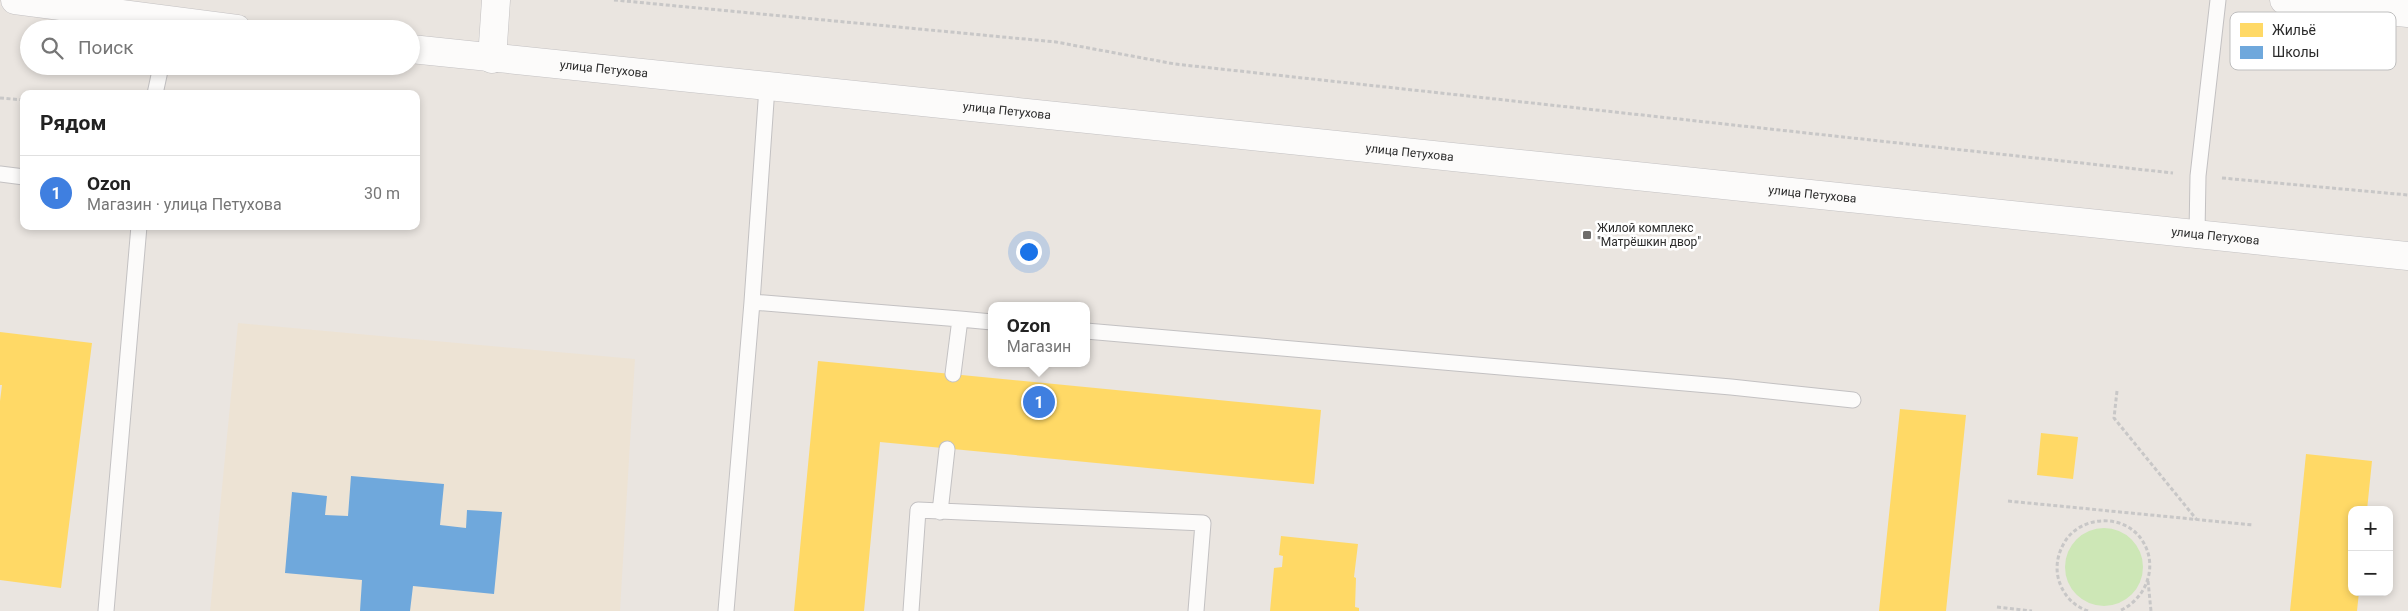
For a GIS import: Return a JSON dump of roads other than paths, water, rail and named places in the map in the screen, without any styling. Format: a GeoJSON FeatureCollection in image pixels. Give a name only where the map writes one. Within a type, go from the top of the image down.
{"type":"FeatureCollection","features":[{"type":"Feature","properties":{"kind":"street"},"geometry":{"type":"LineString","coordinates":[[15,0],[138,20]]}},
{"type":"Feature","properties":{"kind":"street"},"geometry":{"type":"LineString","coordinates":[[492,59],[496,0]]}},
{"type":"Feature","properties":{"kind":"street"},"geometry":{"type":"LineString","coordinates":[[2284,0],[2408,13]]}},
{"type":"Feature","properties":{"kind":"street","name":"улица Петухова"},"geometry":{"type":"LineString","coordinates":[[420,50],[2408,256]]}},
{"type":"Feature","properties":{"kind":"lane"},"geometry":{"type":"LineString","coordinates":[[2196,233],[2198,176],[2218,0]]}},
{"type":"Feature","properties":{"kind":"lane"},"geometry":{"type":"LineString","coordinates":[[156,90],[158,75]]}},
{"type":"Feature","properties":{"kind":"lane"},"geometry":{"type":"LineString","coordinates":[[726,611],[752,302],[767,87]]}},
{"type":"Feature","properties":{"kind":"lane"},"geometry":{"type":"LineString","coordinates":[[0,174],[20,176]]}},
{"type":"Feature","properties":{"kind":"lane"},"geometry":{"type":"LineString","coordinates":[[106,611],[140,230]]}},
{"type":"Feature","properties":{"kind":"lane"},"geometry":{"type":"LineString","coordinates":[[752,302],[988,322]]}},
{"type":"Feature","properties":{"kind":"lane"},"geometry":{"type":"LineString","coordinates":[[953,374],[960,319]]}},
{"type":"Feature","properties":{"kind":"lane"},"geometry":{"type":"LineString","coordinates":[[1090,330],[1731,387],[1853,400]]}},
{"type":"Feature","properties":{"kind":"lane"},"geometry":{"type":"LineString","coordinates":[[940,512],[947,449]]}},
{"type":"Feature","properties":{"kind":"lane"},"geometry":{"type":"LineString","coordinates":[[911,611],[918,510],[1203,523],[1196,611]]}},
{"type":"Feature","properties":{"kind":"place","name":"Жилой комплекс \"Матрёшкин двор\""},"geometry":{"type":"Point","coordinates":[1587,235]}},
{"type":"Feature","properties":{"kind":"place","name":"Ozon"},"geometry":{"type":"Point","coordinates":[1039,402]}}]}
